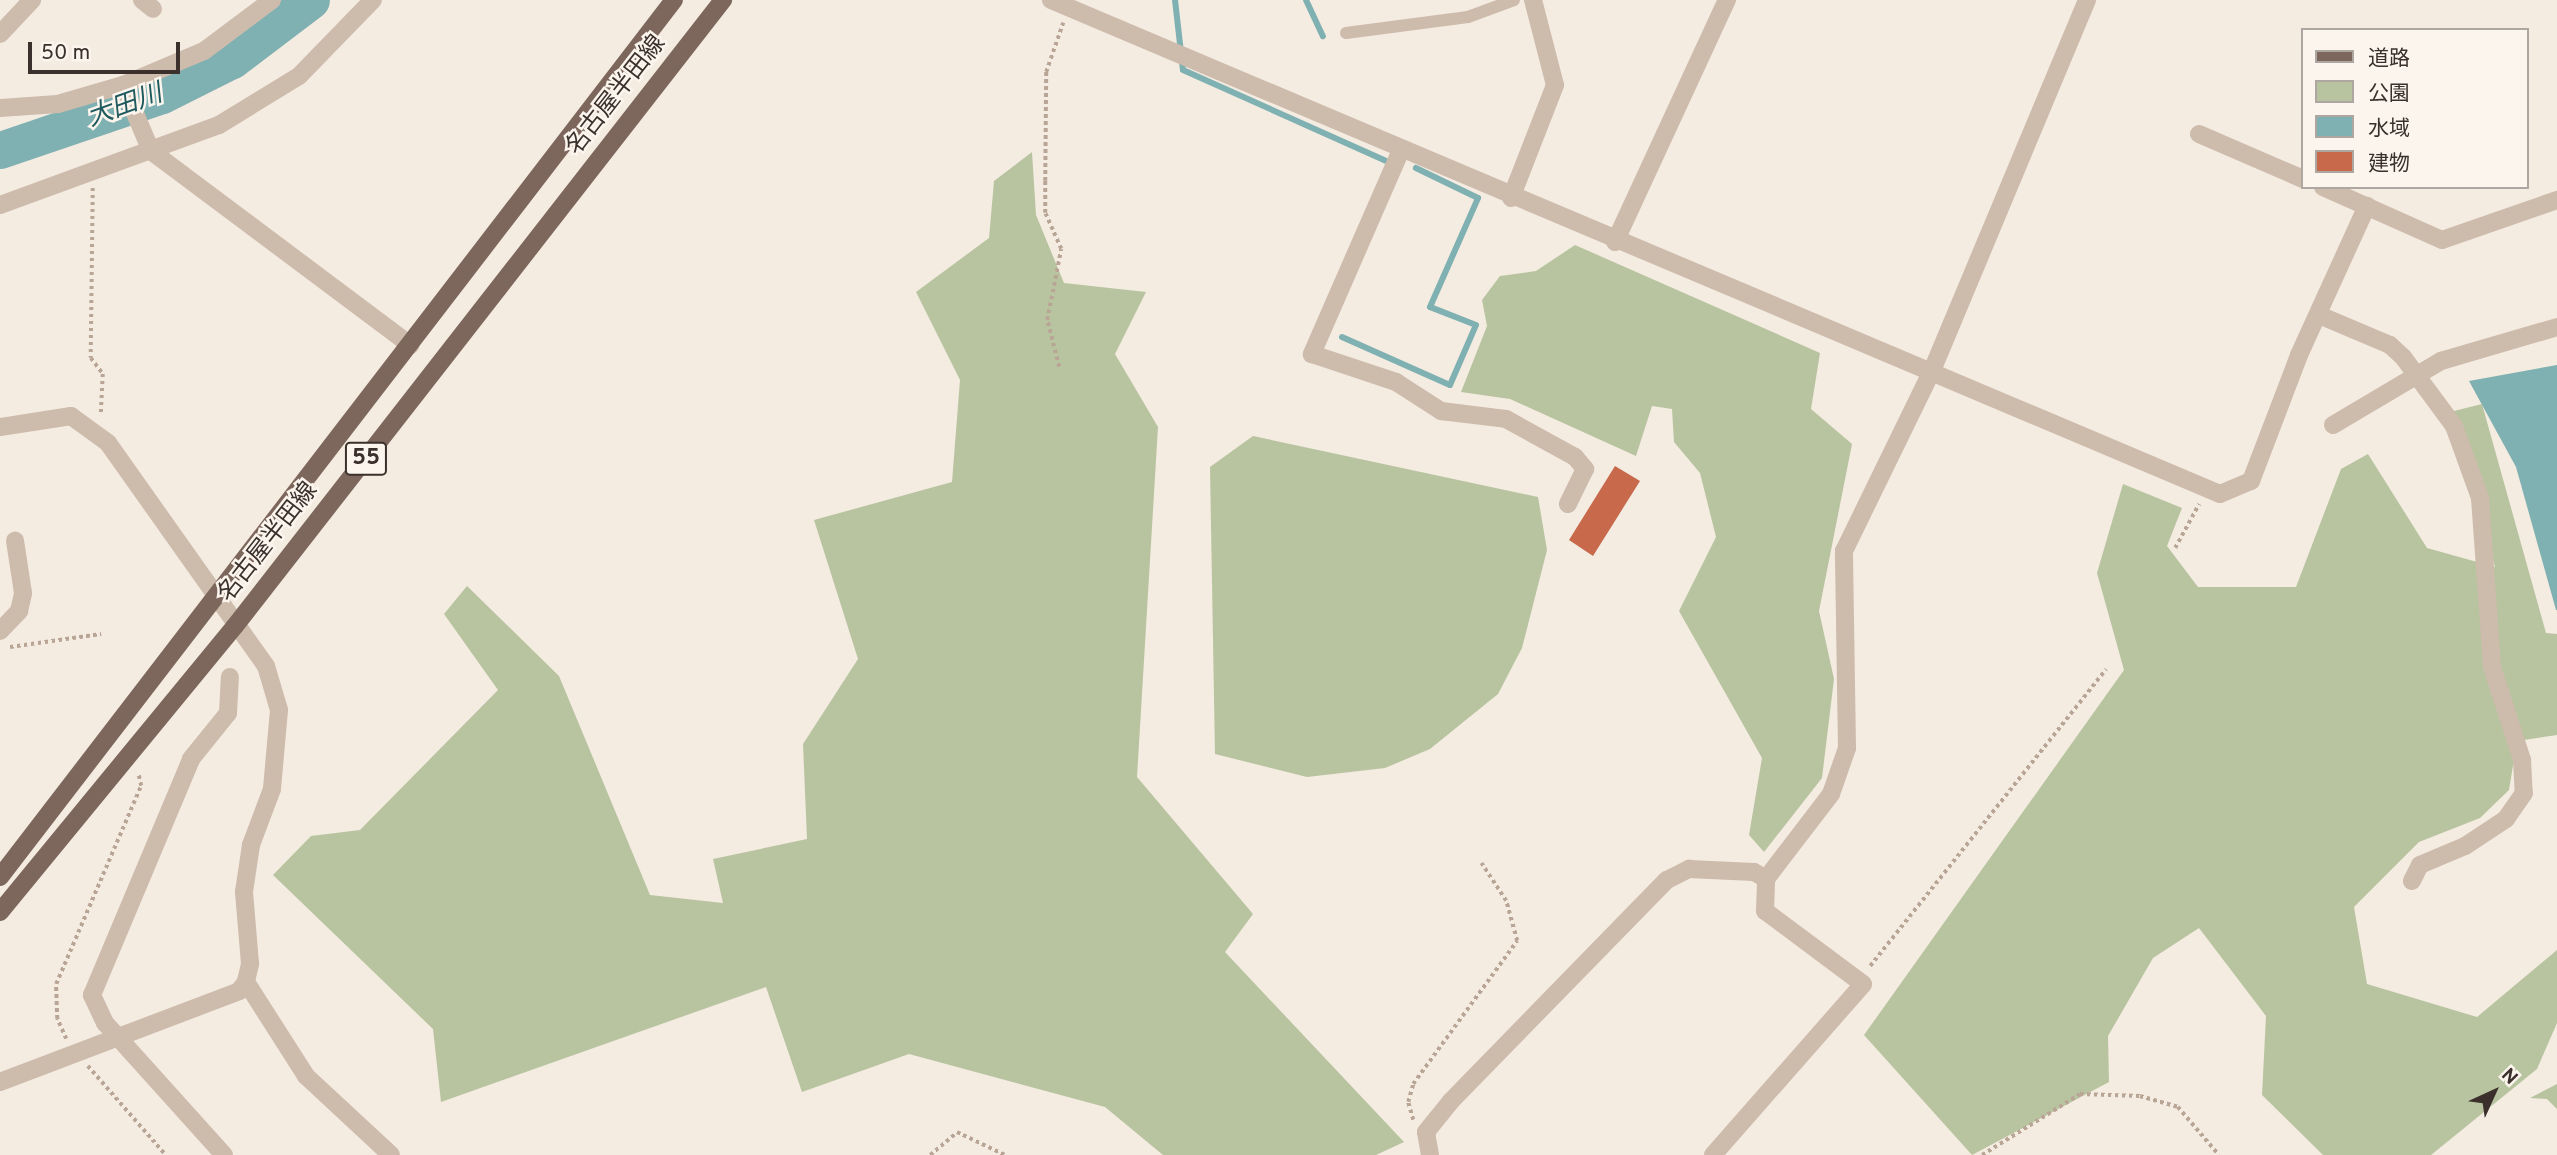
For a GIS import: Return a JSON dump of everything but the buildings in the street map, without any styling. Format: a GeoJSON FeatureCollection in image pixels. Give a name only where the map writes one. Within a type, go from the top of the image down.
{"type":"FeatureCollection","features":[{"type":"Feature","properties":{"kind":"main road","name":"名古屋半田線"},"geometry":{"type":"LineString","coordinates":[[0,877],[674,0]]}},
{"type":"Feature","properties":{"kind":"main road","name":"名古屋半田線"},"geometry":{"type":"LineString","coordinates":[[0,912],[235,626],[723,0]]}},
{"type":"Feature","properties":{"kind":"street"},"geometry":{"type":"LineString","coordinates":[[0,34],[32,0]]}},
{"type":"Feature","properties":{"kind":"street"},"geometry":{"type":"LineString","coordinates":[[0,108],[58,104],[122,85],[204,51],[272,0]]}},
{"type":"Feature","properties":{"kind":"street"},"geometry":{"type":"LineString","coordinates":[[0,205],[219,125],[299,76],[373,0]]}},
{"type":"Feature","properties":{"kind":"street"},"geometry":{"type":"LineString","coordinates":[[1051,0],[1511,198],[2206,490],[2232,493],[2251,481],[2319,314],[2367,206]]}},
{"type":"Feature","properties":{"kind":"street"},"geometry":{"type":"LineString","coordinates":[[1511,198],[1555,85],[1533,0]]}},
{"type":"Feature","properties":{"kind":"street"},"geometry":{"type":"LineString","coordinates":[[1615,242],[1727,0]]}},
{"type":"Feature","properties":{"kind":"street"},"geometry":{"type":"LineString","coordinates":[[1713,1155],[1863,984],[1765,911],[1766,879],[1839,781],[1850,683],[1844,551],[1931,373],[2087,0]]}},
{"type":"Feature","properties":{"kind":"street"},"geometry":{"type":"LineString","coordinates":[[122,85],[151,151],[410,345]]}},
{"type":"Feature","properties":{"kind":"street"},"geometry":{"type":"LineString","coordinates":[[2199,134],[2302,179]]}},
{"type":"Feature","properties":{"kind":"street"},"geometry":{"type":"LineString","coordinates":[[1401,150],[1312,354],[1396,382],[1441,411],[1506,419],[1575,457],[1585,469],[1569,504]]}},
{"type":"Feature","properties":{"kind":"street"},"geometry":{"type":"LineString","coordinates":[[2328,189],[2442,240],[2557,200]]}},
{"type":"Feature","properties":{"kind":"street"},"geometry":{"type":"LineString","coordinates":[[2319,314],[2390,345],[2416,372],[2454,426],[2480,498],[2493,667],[2524,781],[2519,804],[2505,818],[2465,846],[2420,865],[2412,881]]}},
{"type":"Feature","properties":{"kind":"street"},"geometry":{"type":"LineString","coordinates":[[2333,425],[2416,372],[2475,348],[2557,327]]}},
{"type":"Feature","properties":{"kind":"street"},"geometry":{"type":"LineString","coordinates":[[0,428],[71,415],[108,443],[219,594],[235,626],[266,666],[279,710],[272,789],[251,845],[244,892],[250,964],[246,982],[306,1076],[391,1155]]}},
{"type":"Feature","properties":{"kind":"street"},"geometry":{"type":"LineString","coordinates":[[1,639],[19,611],[23,593],[15,541]]}},
{"type":"Feature","properties":{"kind":"street"},"geometry":{"type":"LineString","coordinates":[[224,1155],[95,1010],[93,983],[191,759],[228,713],[230,677]]}},
{"type":"Feature","properties":{"kind":"street"},"geometry":{"type":"LineString","coordinates":[[1430,1155],[1426,1132],[1667,880],[1689,869],[1754,872],[1766,879]]}},
{"type":"Feature","properties":{"kind":"street"},"geometry":{"type":"LineString","coordinates":[[0,1082],[119,1036],[246,982]]}},
{"type":"Feature","properties":{"kind":"lane"},"geometry":{"type":"LineString","coordinates":[[1346,33],[1468,17],[1514,0]]}},
{"type":"Feature","properties":{"kind":"path"},"geometry":{"type":"LineString","coordinates":[[1059,367],[1047,320],[1061,249],[1045,213],[1046,72],[1068,7]]}},
{"type":"Feature","properties":{"kind":"path"},"geometry":{"type":"LineString","coordinates":[[88,173],[95,193],[92,358],[103,374],[101,415],[90,429]]}},
{"type":"Feature","properties":{"kind":"path"},"geometry":{"type":"LineString","coordinates":[[2175,548],[2206,490]]}},
{"type":"Feature","properties":{"kind":"path"},"geometry":{"type":"LineString","coordinates":[[1,639],[101,634]]}},
{"type":"Feature","properties":{"kind":"path"},"geometry":{"type":"LineString","coordinates":[[1858,980],[2106,669]]}},
{"type":"Feature","properties":{"kind":"path"},"geometry":{"type":"LineString","coordinates":[[1426,1132],[1411,1116],[1413,1084],[1486,992],[1517,941],[1512,913],[1481,863]]}},
{"type":"Feature","properties":{"kind":"path"},"geometry":{"type":"LineString","coordinates":[[1982,1155],[2080,1094],[2140,1096],[2178,1107],[2219,1155]]}},
{"type":"Feature","properties":{"kind":"path"},"geometry":{"type":"LineString","coordinates":[[930,1155],[957,1132],[1005,1155]]}},
{"type":"Feature","properties":{"kind":"green space"},"geometry":{"type":"Polygon","coordinates":[[[1032,152],[1036,215],[1064,283],[1146,292],[1115,354],[1158,427],[1137,777],[1253,914],[1225,952],[1404,1142],[1376,1155],[1163,1155],[1105,1107],[909,1054],[802,1092],[766,987],[441,1102],[433,1029],[273,875],[311,836],[360,830],[498,690],[444,614],[467,586],[559,676],[650,895],[723,903],[713,859],[807,839],[803,744],[858,659],[814,520],[952,482],[960,380],[916,292],[989,238],[994,181],[1032,152]]]}},
{"type":"Feature","properties":{"kind":"green space"},"geometry":{"type":"Polygon","coordinates":[[[1575,245],[1820,353],[1811,409],[1852,444],[1819,611],[1834,679],[1822,778],[1764,852],[1749,835],[1762,758],[1679,611],[1716,537],[1700,473],[1674,442],[1672,409],[1652,406],[1636,456],[1510,399],[1461,392],[1487,326],[1482,300],[1500,276],[1536,271],[1575,245]]]}},
{"type":"Feature","properties":{"kind":"green space"},"geometry":{"type":"Polygon","coordinates":[[[2482,404],[2546,633],[2557,634],[2557,735],[2517,741],[2509,790],[2480,818],[2419,842],[2354,907],[2367,984],[2477,1017],[2557,950],[2557,1023],[2537,1069],[2431,1155],[2323,1155],[2262,1095],[2266,1016],[2199,928],[2153,958],[2108,1036],[2109,1082],[1972,1155],[1864,1035],[2124,670],[2097,573],[2123,484],[2182,508],[2167,546],[2198,587],[2296,587],[2341,469],[2368,454],[2427,548],[2495,567],[2450,412],[2482,404]]]}},
{"type":"Feature","properties":{"kind":"green space"},"geometry":{"type":"Polygon","coordinates":[[[1253,436],[1538,497],[1547,550],[1522,648],[1498,694],[1430,749],[1385,768],[1307,777],[1215,754],[1210,467],[1253,436]]]}},
{"type":"Feature","properties":{"kind":"green space"},"geometry":{"type":"Polygon","coordinates":[[[2557,1084],[2557,1109],[2547,1099],[2530,1098],[2557,1084]]]}},
{"type":"Feature","properties":{"kind":"water"},"geometry":{"type":"Polygon","coordinates":[[[2557,365],[2556,610],[2516,467],[2469,381],[2557,365]]]}},
{"type":"Feature","properties":{"kind":"waterway","name":"大田川"},"geometry":{"type":"LineString","coordinates":[[0,150],[162,95],[232,60],[311,0]]}},
{"type":"Feature","properties":{"kind":"waterway"},"geometry":{"type":"LineString","coordinates":[[1175,0],[1183,70],[1386,161]]}},
{"type":"Feature","properties":{"kind":"waterway"},"geometry":{"type":"LineString","coordinates":[[1306,0],[1323,36]]}},
{"type":"Feature","properties":{"kind":"waterway"},"geometry":{"type":"LineString","coordinates":[[1342,337],[1450,385],[1476,325],[1430,307],[1478,198],[1416,168]]}}]}
